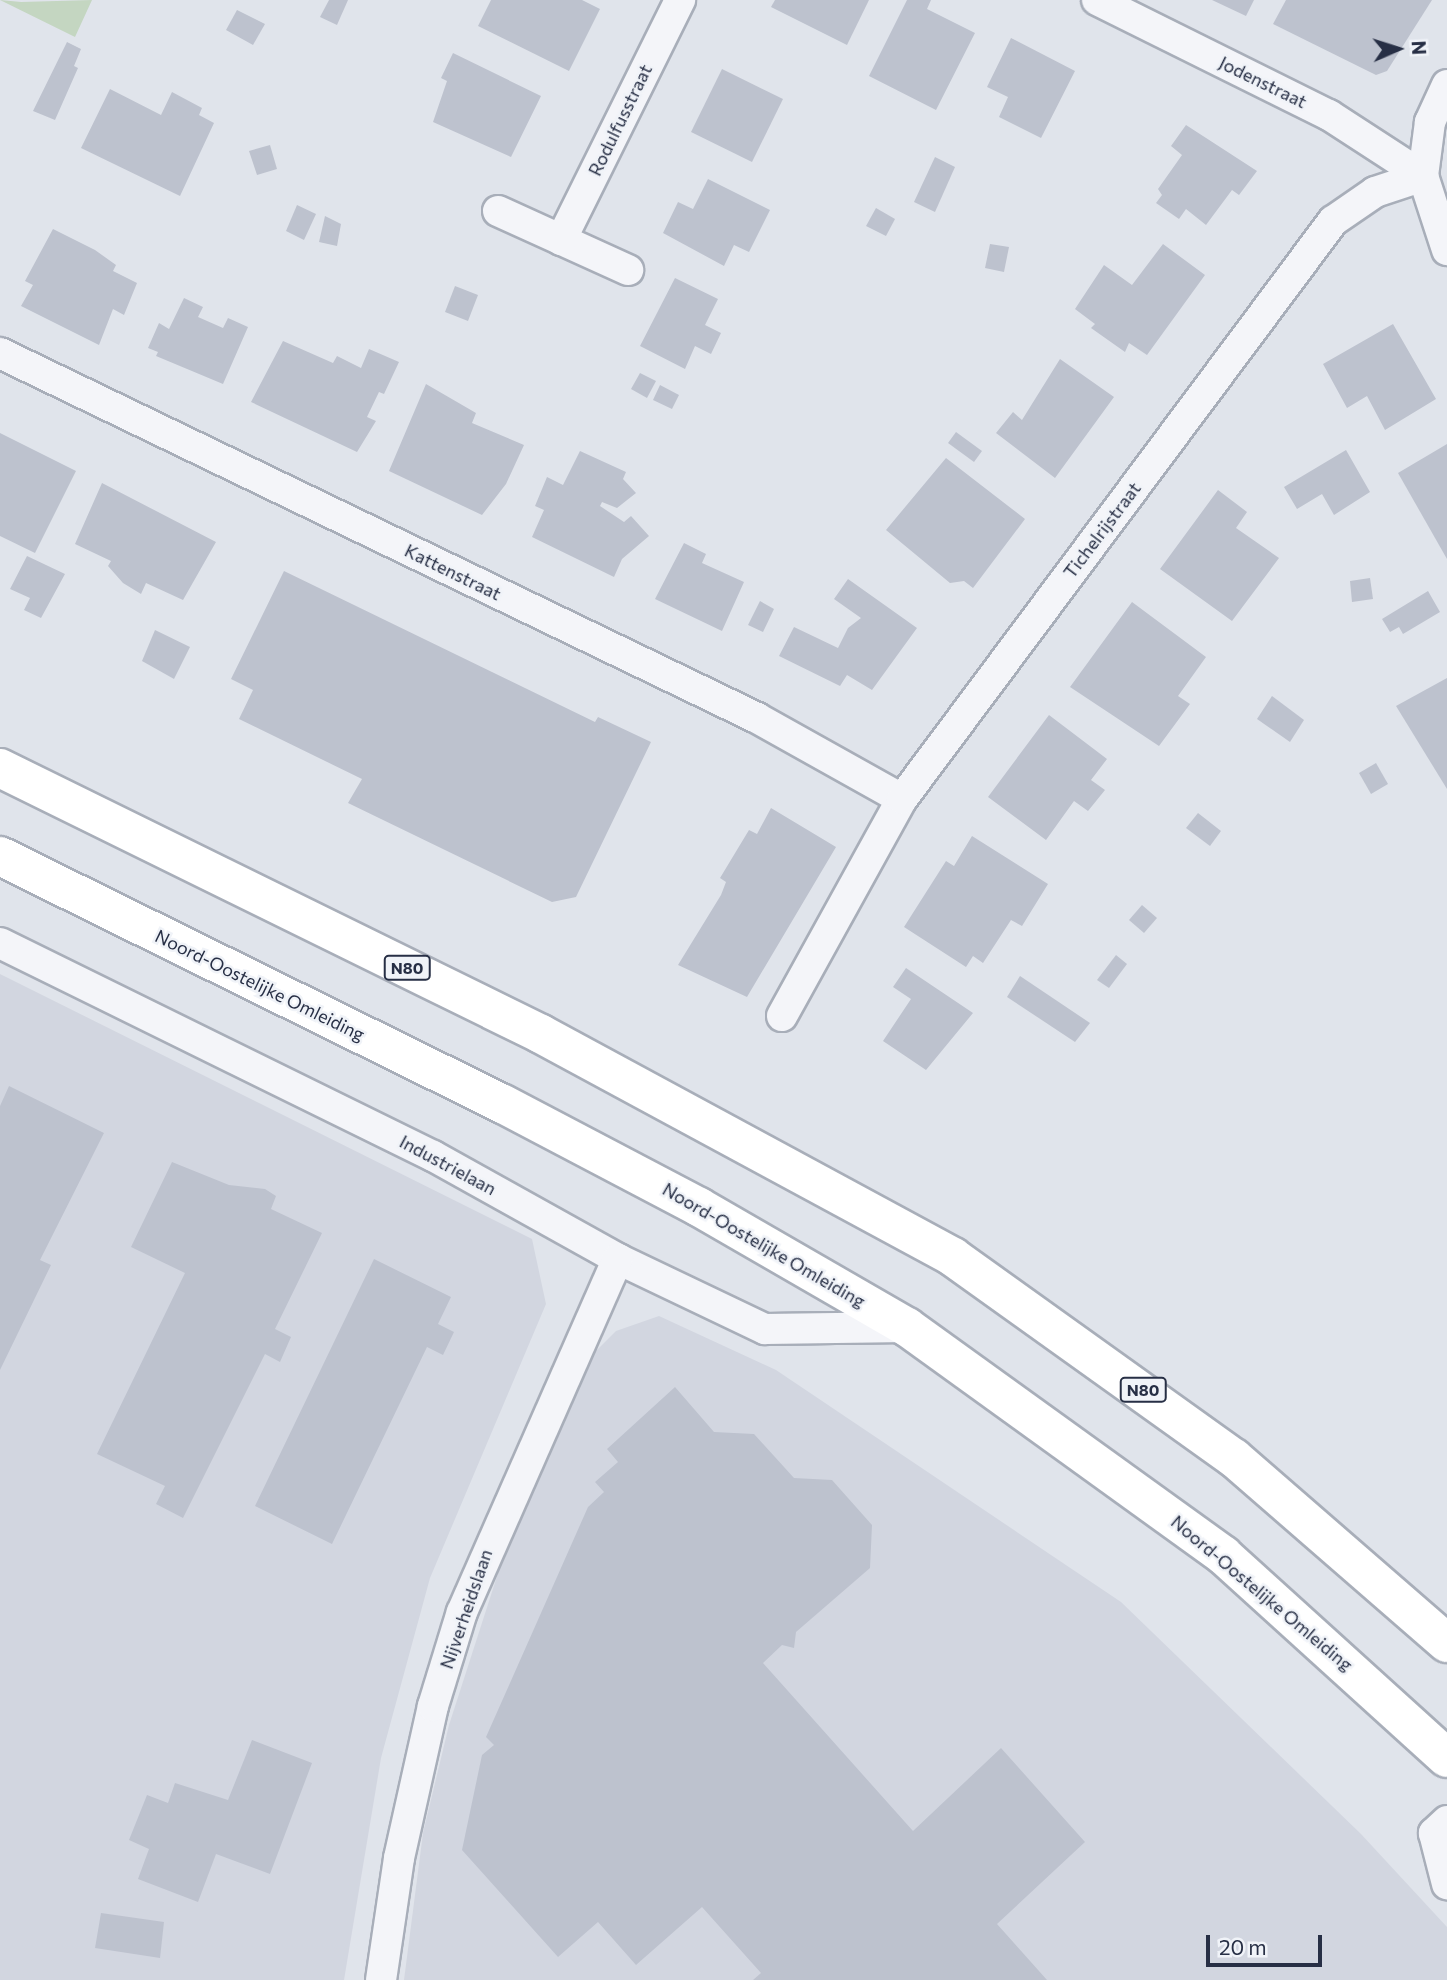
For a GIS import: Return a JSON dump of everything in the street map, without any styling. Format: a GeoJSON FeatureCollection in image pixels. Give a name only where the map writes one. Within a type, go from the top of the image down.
{"type":"FeatureCollection","features":[{"type":"Feature","properties":{"kind":"main road","name":"N80"},"geometry":{"type":"LineString","coordinates":[[0,768],[541,1034],[953,1257],[1234,1458],[1447,1643]]}},
{"type":"Feature","properties":{"kind":"main road","name":"Noord-Oostelijke Omleiding"},"geometry":{"type":"LineString","coordinates":[[0,856],[515,1110],[699,1207],[907,1327],[1223,1555],[1447,1758]]}},
{"type":"Feature","properties":{"kind":"street","name":"Rodulfusstraat"},"geometry":{"type":"LineString","coordinates":[[561,240],[680,0]]}},
{"type":"Feature","properties":{"kind":"street","name":"Jodenstraat"},"geometry":{"type":"LineString","coordinates":[[1097,0],[1329,115],[1423,176]]}},
{"type":"Feature","properties":{"kind":"street"},"geometry":{"type":"LineString","coordinates":[[1447,85],[1430,122],[1423,176],[1447,250]]}},
{"type":"Feature","properties":{"kind":"street","name":"Tichelrijstraat"},"geometry":{"type":"LineString","coordinates":[[782,1016],[902,799],[1333,222],[1375,192],[1423,176]]}},
{"type":"Feature","properties":{"kind":"street"},"geometry":{"type":"LineString","coordinates":[[498,211],[628,270]]}},
{"type":"Feature","properties":{"kind":"street","name":"Kattenstraat"},"geometry":{"type":"LineString","coordinates":[[0,354],[757,718],[902,799]]}},
{"type":"Feature","properties":{"kind":"street","name":"Industrielaan"},"geometry":{"type":"LineString","coordinates":[[0,943],[433,1156],[618,1259],[765,1329],[907,1327]]}},
{"type":"Feature","properties":{"kind":"street","name":"Nijverheidslaan"},"geometry":{"type":"LineString","coordinates":[[381,1980],[418,1769],[463,1612],[490,1539],[618,1259]]}},
{"type":"Feature","properties":{"kind":"street"},"geometry":{"type":"LineString","coordinates":[[1447,1822],[1434,1833],[1447,1884]]}},
{"type":"Feature","properties":{"kind":"shaded area"},"geometry":{"type":"Polygon","coordinates":[[[0,974],[532,1239],[546,1304],[430,1578],[381,1758],[344,1980],[0,1980],[0,974]]]}},
{"type":"Feature","properties":{"kind":"shaded area"},"geometry":{"type":"Polygon","coordinates":[[[659,1316],[776,1370],[1121,1602],[1361,1834],[1447,1927],[1447,1980],[404,1980],[423,1833],[449,1725],[501,1564],[592,1355],[616,1331],[659,1316]]]}},
{"type":"Feature","properties":{"kind":"green space"},"geometry":{"type":"Polygon","coordinates":[[[0,0],[21,2],[92,0],[75,37],[0,0]]]}},
{"type":"Feature","properties":{"kind":"building"},"geometry":{"type":"Polygon","coordinates":[[[329,0],[348,0],[337,25],[320,17],[329,0]]]}},
{"type":"Feature","properties":{"kind":"building"},"geometry":{"type":"Polygon","coordinates":[[[491,0],[582,0],[600,9],[569,71],[478,26],[491,0]]]}},
{"type":"Feature","properties":{"kind":"building"},"geometry":{"type":"Polygon","coordinates":[[[775,0],[869,0],[847,45],[771,7],[775,0]]]}},
{"type":"Feature","properties":{"kind":"building"},"geometry":{"type":"Polygon","coordinates":[[[907,0],[931,0],[927,9],[975,33],[936,110],[869,76],[907,0]]]}},
{"type":"Feature","properties":{"kind":"building"},"geometry":{"type":"Polygon","coordinates":[[[1212,0],[1254,0],[1246,16],[1212,0]]]}},
{"type":"Feature","properties":{"kind":"building"},"geometry":{"type":"Polygon","coordinates":[[[1286,0],[1432,0],[1387,71],[1376,75],[1273,24],[1286,0]]]}},
{"type":"Feature","properties":{"kind":"building"},"geometry":{"type":"Polygon","coordinates":[[[237,10],[265,24],[253,45],[226,30],[237,10]]]}},
{"type":"Feature","properties":{"kind":"building"},"geometry":{"type":"Polygon","coordinates":[[[1011,38],[1075,71],[1041,138],[999,117],[1008,97],[987,87],[1011,38]]]}},
{"type":"Feature","properties":{"kind":"building"},"geometry":{"type":"Polygon","coordinates":[[[67,42],[81,49],[74,66],[78,68],[55,120],[33,111],[67,42]]]}},
{"type":"Feature","properties":{"kind":"building"},"geometry":{"type":"Polygon","coordinates":[[[453,53],[541,96],[511,157],[433,122],[447,81],[441,78],[453,53]]]}},
{"type":"Feature","properties":{"kind":"building"},"geometry":{"type":"Polygon","coordinates":[[[722,69],[783,99],[752,162],[691,132],[722,69]]]}},
{"type":"Feature","properties":{"kind":"building"},"geometry":{"type":"Polygon","coordinates":[[[110,89],[161,115],[172,92],[202,108],[199,115],[214,123],[180,196],[81,148],[110,89]]]}},
{"type":"Feature","properties":{"kind":"building"},"geometry":{"type":"Polygon","coordinates":[[[1186,125],[1257,171],[1239,195],[1232,190],[1206,225],[1186,209],[1179,219],[1156,203],[1162,195],[1158,189],[1182,155],[1171,146],[1186,125]]]}},
{"type":"Feature","properties":{"kind":"building"},"geometry":{"type":"Polygon","coordinates":[[[270,145],[277,169],[257,175],[249,151],[270,145]]]}},
{"type":"Feature","properties":{"kind":"building"},"geometry":{"type":"Polygon","coordinates":[[[935,157],[955,167],[935,212],[914,202],[935,157]]]}},
{"type":"Feature","properties":{"kind":"building"},"geometry":{"type":"Polygon","coordinates":[[[708,179],[770,210],[749,252],[734,245],[724,266],[663,233],[678,202],[693,209],[708,179]]]}},
{"type":"Feature","properties":{"kind":"building"},"geometry":{"type":"Polygon","coordinates":[[[297,205],[316,214],[304,240],[286,231],[297,205]]]}},
{"type":"Feature","properties":{"kind":"building"},"geometry":{"type":"Polygon","coordinates":[[[876,208],[895,219],[886,236],[866,226],[876,208]]]}},
{"type":"Feature","properties":{"kind":"building"},"geometry":{"type":"Polygon","coordinates":[[[325,216],[341,224],[337,246],[319,242],[325,216]]]}},
{"type":"Feature","properties":{"kind":"building"},"geometry":{"type":"Polygon","coordinates":[[[53,229],[95,250],[116,265],[113,271],[137,283],[124,315],[113,309],[99,345],[21,306],[33,285],[25,281],[53,229]]]}},
{"type":"Feature","properties":{"kind":"building"},"geometry":{"type":"Polygon","coordinates":[[[990,244],[1009,247],[1004,272],[985,268],[990,244]]]}},
{"type":"Feature","properties":{"kind":"building"},"geometry":{"type":"Polygon","coordinates":[[[1163,244],[1205,275],[1147,355],[1129,343],[1125,352],[1091,328],[1095,324],[1075,309],[1104,265],[1132,285],[1163,244]]]}},
{"type":"Feature","properties":{"kind":"building"},"geometry":{"type":"Polygon","coordinates":[[[675,278],[718,299],[705,325],[721,333],[711,354],[695,346],[685,369],[640,346],[675,278]]]}},
{"type":"Feature","properties":{"kind":"building"},"geometry":{"type":"Polygon","coordinates":[[[455,286],[478,295],[468,321],[445,312],[455,286]]]}},
{"type":"Feature","properties":{"kind":"building"},"geometry":{"type":"Polygon","coordinates":[[[184,298],[203,307],[198,317],[223,328],[228,318],[248,327],[223,384],[156,356],[158,352],[148,348],[159,323],[169,329],[184,298]]]}},
{"type":"Feature","properties":{"kind":"building"},"geometry":{"type":"Polygon","coordinates":[[[1393,324],[1436,399],[1385,430],[1367,396],[1347,408],[1323,364],[1393,324]]]}},
{"type":"Feature","properties":{"kind":"building"},"geometry":{"type":"Polygon","coordinates":[[[283,341],[333,363],[337,356],[361,368],[369,349],[399,362],[384,394],[379,392],[367,417],[376,421],[357,452],[251,402],[283,341]]]}},
{"type":"Feature","properties":{"kind":"building"},"geometry":{"type":"Polygon","coordinates":[[[1060,359],[1114,397],[1055,478],[996,433],[1013,412],[1022,420],[1060,359]]]}},
{"type":"Feature","properties":{"kind":"building"},"geometry":{"type":"Polygon","coordinates":[[[640,373],[656,381],[647,398],[631,389],[640,373]]]}},
{"type":"Feature","properties":{"kind":"building"},"geometry":{"type":"Polygon","coordinates":[[[426,384],[476,413],[472,423],[524,445],[506,484],[482,515],[389,471],[426,384]]]}},
{"type":"Feature","properties":{"kind":"building"},"geometry":{"type":"Polygon","coordinates":[[[660,385],[679,395],[672,409],[653,400],[660,385]]]}},
{"type":"Feature","properties":{"kind":"building"},"geometry":{"type":"Polygon","coordinates":[[[956,432],[982,451],[974,462],[948,443],[956,432]]]}},
{"type":"Feature","properties":{"kind":"building"},"geometry":{"type":"Polygon","coordinates":[[[0,433],[76,471],[35,553],[0,536],[0,433]]]}},
{"type":"Feature","properties":{"kind":"building"},"geometry":{"type":"Polygon","coordinates":[[[1447,444],[1447,559],[1398,473],[1447,444]]]}},
{"type":"Feature","properties":{"kind":"building"},"geometry":{"type":"Polygon","coordinates":[[[1346,450],[1370,492],[1334,515],[1322,494],[1297,509],[1284,487],[1346,450]]]}},
{"type":"Feature","properties":{"kind":"building"},"geometry":{"type":"Polygon","coordinates":[[[580,451],[626,472],[623,479],[636,493],[617,508],[602,502],[600,506],[624,522],[631,516],[649,536],[622,559],[614,577],[532,537],[544,510],[535,506],[547,477],[563,485],[580,451]]]}},
{"type":"Feature","properties":{"kind":"building"},"geometry":{"type":"Polygon","coordinates":[[[946,458],[1025,519],[973,588],[964,581],[950,583],[886,530],[946,458]]]}},
{"type":"Feature","properties":{"kind":"building"},"geometry":{"type":"Polygon","coordinates":[[[102,483],[216,542],[183,600],[146,583],[141,594],[123,583],[108,566],[111,561],[75,544],[102,483]]]}},
{"type":"Feature","properties":{"kind":"building"},"geometry":{"type":"Polygon","coordinates":[[[1218,490],[1247,512],[1236,528],[1279,558],[1232,621],[1160,569],[1218,490]]]}},
{"type":"Feature","properties":{"kind":"building"},"geometry":{"type":"Polygon","coordinates":[[[684,543],[706,554],[702,563],[744,582],[722,631],[655,599],[684,543]]]}},
{"type":"Feature","properties":{"kind":"building"},"geometry":{"type":"Polygon","coordinates":[[[27,556],[65,574],[41,618],[24,610],[30,598],[10,589],[27,556]]]}},
{"type":"Feature","properties":{"kind":"building"},"geometry":{"type":"Polygon","coordinates":[[[284,571],[595,722],[598,717],[651,742],[576,897],[552,902],[348,803],[362,779],[239,719],[253,690],[231,679],[284,571]]]}},
{"type":"Feature","properties":{"kind":"building"},"geometry":{"type":"Polygon","coordinates":[[[1370,578],[1373,599],[1352,602],[1350,581],[1370,578]]]}},
{"type":"Feature","properties":{"kind":"building"},"geometry":{"type":"Polygon","coordinates":[[[848,579],[917,628],[872,690],[847,675],[840,686],[779,656],[794,627],[838,648],[848,628],[861,618],[834,599],[848,579]]]}},
{"type":"Feature","properties":{"kind":"building"},"geometry":{"type":"Polygon","coordinates":[[[1428,591],[1440,612],[1403,634],[1399,627],[1390,632],[1382,619],[1428,591]]]}},
{"type":"Feature","properties":{"kind":"building"},"geometry":{"type":"Polygon","coordinates":[[[760,601],[774,609],[763,632],[748,625],[760,601]]]}},
{"type":"Feature","properties":{"kind":"building"},"geometry":{"type":"Polygon","coordinates":[[[1132,602],[1206,657],[1178,696],[1190,704],[1159,746],[1070,687],[1132,602]]]}},
{"type":"Feature","properties":{"kind":"building"},"geometry":{"type":"Polygon","coordinates":[[[155,630],[190,647],[174,679],[142,661],[155,630]]]}},
{"type":"Feature","properties":{"kind":"building"},"geometry":{"type":"Polygon","coordinates":[[[1447,678],[1447,789],[1396,706],[1447,678]]]}},
{"type":"Feature","properties":{"kind":"building"},"geometry":{"type":"Polygon","coordinates":[[[1272,696],[1304,720],[1290,742],[1257,719],[1272,696]]]}},
{"type":"Feature","properties":{"kind":"building"},"geometry":{"type":"Polygon","coordinates":[[[1049,715],[1107,759],[1091,780],[1105,790],[1088,811],[1074,801],[1046,840],[988,797],[1049,715]]]}},
{"type":"Feature","properties":{"kind":"building"},"geometry":{"type":"Polygon","coordinates":[[[1376,763],[1388,784],[1371,794],[1359,773],[1376,763]]]}},
{"type":"Feature","properties":{"kind":"building"},"geometry":{"type":"Polygon","coordinates":[[[771,808],[836,847],[747,997],[678,965],[721,895],[726,882],[720,878],[749,830],[757,834],[771,808]]]}},
{"type":"Feature","properties":{"kind":"building"},"geometry":{"type":"Polygon","coordinates":[[[1198,813],[1221,831],[1210,846],[1186,828],[1198,813]]]}},
{"type":"Feature","properties":{"kind":"building"},"geometry":{"type":"Polygon","coordinates":[[[972,836],[1048,884],[1022,926],[1011,920],[983,963],[973,956],[966,967],[904,927],[946,861],[954,866],[972,836]]]}},
{"type":"Feature","properties":{"kind":"building"},"geometry":{"type":"Polygon","coordinates":[[[1142,905],[1157,918],[1144,933],[1129,920],[1142,905]]]}},
{"type":"Feature","properties":{"kind":"building"},"geometry":{"type":"Polygon","coordinates":[[[1116,955],[1127,964],[1109,988],[1097,980],[1116,955]]]}},
{"type":"Feature","properties":{"kind":"building"},"geometry":{"type":"Polygon","coordinates":[[[906,968],[973,1013],[926,1070],[883,1041],[911,999],[893,987],[906,968]]]}},
{"type":"Feature","properties":{"kind":"building"},"geometry":{"type":"Polygon","coordinates":[[[1020,976],[1090,1023],[1075,1042],[1007,997],[1020,976]]]}},
{"type":"Feature","properties":{"kind":"building"},"geometry":{"type":"Polygon","coordinates":[[[9,1086],[104,1133],[40,1260],[51,1265],[0,1370],[0,1106],[9,1086]]]}},
{"type":"Feature","properties":{"kind":"building"},"geometry":{"type":"Polygon","coordinates":[[[172,1162],[229,1185],[265,1189],[276,1196],[271,1209],[322,1233],[275,1329],[291,1337],[280,1362],[265,1354],[183,1518],[156,1504],[165,1486],[97,1454],[185,1273],[131,1247],[172,1162]]]}},
{"type":"Feature","properties":{"kind":"building"},"geometry":{"type":"Polygon","coordinates":[[[374,1259],[451,1297],[438,1324],[454,1332],[443,1355],[427,1347],[332,1544],[255,1506],[374,1259]]]}},
{"type":"Feature","properties":{"kind":"building"},"geometry":{"type":"Polygon","coordinates":[[[675,1387],[714,1432],[754,1434],[794,1478],[832,1480],[872,1525],[870,1568],[796,1632],[794,1648],[782,1645],[763,1663],[913,1831],[1001,1748],[1085,1842],[997,1924],[1047,1980],[753,1980],[761,1973],[702,1907],[636,1965],[598,1922],[558,1957],[462,1850],[482,1755],[494,1745],[486,1737],[588,1507],[604,1492],[595,1482],[618,1462],[607,1449],[675,1387]]]}},
{"type":"Feature","properties":{"kind":"building"},"geometry":{"type":"Polygon","coordinates":[[[252,1740],[312,1763],[270,1874],[216,1854],[198,1902],[138,1879],[149,1849],[129,1840],[147,1795],[168,1803],[175,1783],[228,1800],[252,1740]]]}},
{"type":"Feature","properties":{"kind":"building"},"geometry":{"type":"Polygon","coordinates":[[[101,1913],[164,1922],[160,1958],[95,1948],[101,1913]]]}}]}
